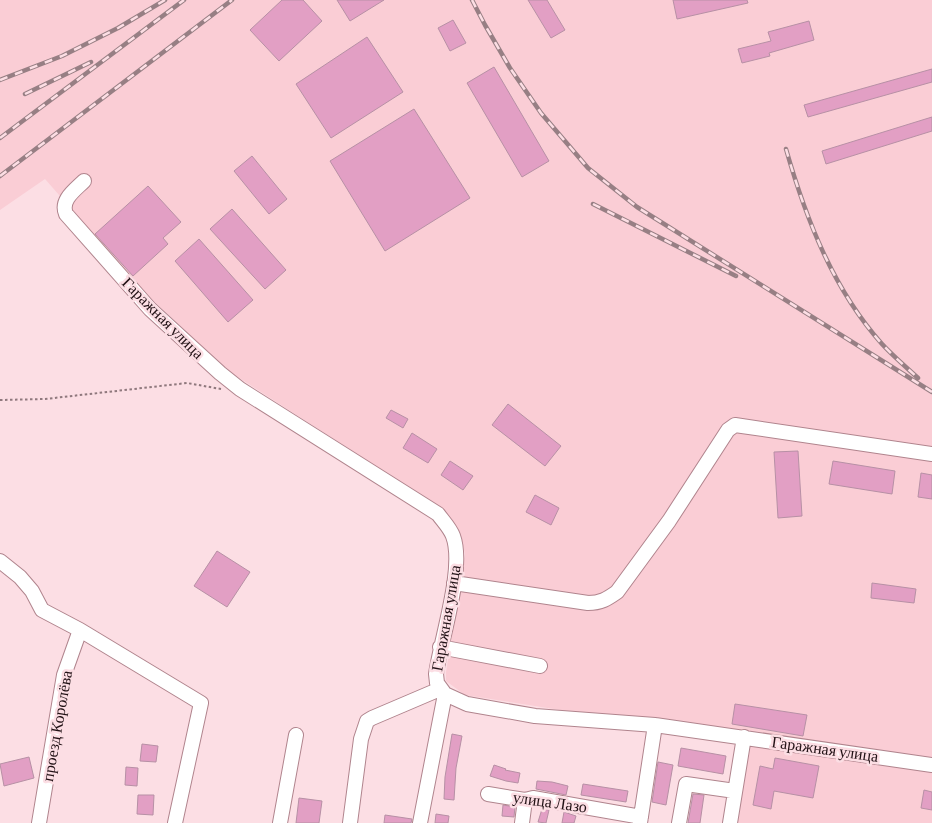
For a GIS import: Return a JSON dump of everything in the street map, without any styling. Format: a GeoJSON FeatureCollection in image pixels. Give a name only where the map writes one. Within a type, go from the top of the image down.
{"type":"FeatureCollection","features":[{"type":"Feature","properties":{"kind":"street","name":"Гаражная улица"},"geometry":{"type":"LineString","coordinates":[[84,181],[64,203],[66,214],[150,309],[189,346],[240,389],[438,514],[453,534],[457,560],[436,674],[442,692],[467,704],[535,716],[655,725],[932,765]]}},
{"type":"Feature","properties":{"kind":"street"},"geometry":{"type":"LineString","coordinates":[[454,583],[588,603],[600,603],[609,598],[618,592],[663,529],[728,430],[735,425],[932,454]]}},
{"type":"Feature","properties":{"kind":"street"},"geometry":{"type":"LineString","coordinates":[[0,561],[20,577],[32,591],[42,610],[80,630],[201,703],[175,823]]}},
{"type":"Feature","properties":{"kind":"street","name":"проезд Королёва"},"geometry":{"type":"LineString","coordinates":[[39,823],[64,675],[80,630]]}},
{"type":"Feature","properties":{"kind":"street"},"geometry":{"type":"LineString","coordinates":[[440,647],[540,666]]}},
{"type":"Feature","properties":{"kind":"street"},"geometry":{"type":"LineString","coordinates":[[350,823],[361,739],[367,722],[372,718],[442,692],[420,823]]}},
{"type":"Feature","properties":{"kind":"street"},"geometry":{"type":"LineString","coordinates":[[640,820],[655,725]]}},
{"type":"Feature","properties":{"kind":"street"},"geometry":{"type":"LineString","coordinates":[[280,823],[296,735]]}},
{"type":"Feature","properties":{"kind":"street"},"geometry":{"type":"LineString","coordinates":[[730,823],[744,737]]}},
{"type":"Feature","properties":{"kind":"street"},"geometry":{"type":"LineString","coordinates":[[680,823],[686,784],[735,791]]}},
{"type":"Feature","properties":{"kind":"street","name":"улица Лазо"},"geometry":{"type":"LineString","coordinates":[[488,794],[525,800],[533,798],[640,820]]}},
{"type":"Feature","properties":{"kind":"street"},"geometry":{"type":"LineString","coordinates":[[522,823],[525,800]]}},
{"type":"Feature","properties":{"kind":"path"},"geometry":{"type":"LineString","coordinates":[[0,400],[45,399],[187,383],[223,389],[240,389]]}},
{"type":"Feature","properties":{"kind":"shaded area"},"geometry":{"type":"Polygon","coordinates":[[[0,0],[932,0],[932,823],[736,823],[748,745],[655,725],[465,695],[446,681],[465,554],[460,533],[445,511],[230,372],[146,294],[45,179],[0,210],[0,0]]]}},
{"type":"Feature","properties":{"kind":"building"},"geometry":{"type":"Polygon","coordinates":[[[282,0],[303,0],[322,21],[279,61],[250,30],[282,0]]]}},
{"type":"Feature","properties":{"kind":"building"},"geometry":{"type":"Polygon","coordinates":[[[337,0],[384,0],[350,21],[337,0]]]}},
{"type":"Feature","properties":{"kind":"building"},"geometry":{"type":"Polygon","coordinates":[[[528,0],[547,0],[565,30],[551,38],[528,0]]]}},
{"type":"Feature","properties":{"kind":"building"},"geometry":{"type":"Polygon","coordinates":[[[673,0],[747,0],[748,3],[677,19],[673,0]]]}},
{"type":"Feature","properties":{"kind":"building"},"geometry":{"type":"Polygon","coordinates":[[[453,20],[466,43],[450,51],[438,28],[453,20]]]}},
{"type":"Feature","properties":{"kind":"building"},"geometry":{"type":"Polygon","coordinates":[[[809,21],[814,40],[769,53],[770,56],[742,63],[738,49],[771,41],[768,32],[809,21]]]}},
{"type":"Feature","properties":{"kind":"building"},"geometry":{"type":"Polygon","coordinates":[[[367,37],[403,92],[331,138],[296,84],[367,37]]]}},
{"type":"Feature","properties":{"kind":"building"},"geometry":{"type":"Polygon","coordinates":[[[494,67],[549,161],[522,177],[467,83],[494,67]]]}},
{"type":"Feature","properties":{"kind":"building"},"geometry":{"type":"Polygon","coordinates":[[[932,69],[932,82],[808,117],[804,105],[932,69]]]}},
{"type":"Feature","properties":{"kind":"building"},"geometry":{"type":"Polygon","coordinates":[[[414,109],[470,198],[385,251],[330,161],[414,109]]]}},
{"type":"Feature","properties":{"kind":"building"},"geometry":{"type":"Polygon","coordinates":[[[932,117],[932,131],[826,164],[822,151],[932,117]]]}},
{"type":"Feature","properties":{"kind":"building"},"geometry":{"type":"Polygon","coordinates":[[[252,156],[287,199],[269,214],[234,171],[252,156]]]}},
{"type":"Feature","properties":{"kind":"building"},"geometry":{"type":"Polygon","coordinates":[[[148,186],[181,222],[163,238],[168,244],[133,276],[95,234],[148,186]]]}},
{"type":"Feature","properties":{"kind":"building"},"geometry":{"type":"Polygon","coordinates":[[[232,209],[286,270],[265,289],[210,229],[232,209]]]}},
{"type":"Feature","properties":{"kind":"building"},"geometry":{"type":"Polygon","coordinates":[[[199,239],[253,300],[228,322],[175,261],[199,239]]]}},
{"type":"Feature","properties":{"kind":"building"},"geometry":{"type":"Polygon","coordinates":[[[508,404],[561,446],[545,466],[492,425],[508,404]]]}},
{"type":"Feature","properties":{"kind":"building"},"geometry":{"type":"Polygon","coordinates":[[[391,410],[408,419],[403,428],[386,418],[391,410]]]}},
{"type":"Feature","properties":{"kind":"building"},"geometry":{"type":"Polygon","coordinates":[[[412,433],[437,449],[428,463],[403,448],[412,433]]]}},
{"type":"Feature","properties":{"kind":"building"},"geometry":{"type":"Polygon","coordinates":[[[798,451],[802,516],[778,518],[774,452],[798,451]]]}},
{"type":"Feature","properties":{"kind":"building"},"geometry":{"type":"Polygon","coordinates":[[[450,461],[473,476],[463,490],[441,475],[450,461]]]}},
{"type":"Feature","properties":{"kind":"building"},"geometry":{"type":"Polygon","coordinates":[[[833,461],[895,471],[892,494],[829,484],[833,461]]]}},
{"type":"Feature","properties":{"kind":"building"},"geometry":{"type":"Polygon","coordinates":[[[921,473],[932,475],[932,499],[918,497],[921,473]]]}},
{"type":"Feature","properties":{"kind":"building"},"geometry":{"type":"Polygon","coordinates":[[[535,495],[559,508],[551,525],[526,512],[535,495]]]}},
{"type":"Feature","properties":{"kind":"building"},"geometry":{"type":"Polygon","coordinates":[[[217,551],[250,572],[227,607],[194,586],[217,551]]]}},
{"type":"Feature","properties":{"kind":"building"},"geometry":{"type":"Polygon","coordinates":[[[872,583],[916,589],[914,603],[871,598],[872,583]]]}},
{"type":"Feature","properties":{"kind":"building"},"geometry":{"type":"Polygon","coordinates":[[[735,704],[807,715],[803,736],[732,724],[735,704]]]}},
{"type":"Feature","properties":{"kind":"building"},"geometry":{"type":"Polygon","coordinates":[[[452,734],[462,736],[456,768],[454,800],[444,799],[445,777],[452,734]]]}},
{"type":"Feature","properties":{"kind":"building"},"geometry":{"type":"Polygon","coordinates":[[[142,744],[158,746],[156,762],[140,761],[142,744]]]}},
{"type":"Feature","properties":{"kind":"building"},"geometry":{"type":"Polygon","coordinates":[[[681,748],[726,756],[723,774],[678,766],[681,748]]]}},
{"type":"Feature","properties":{"kind":"building"},"geometry":{"type":"Polygon","coordinates":[[[29,757],[34,778],[4,786],[0,764],[29,757]]]}},
{"type":"Feature","properties":{"kind":"building"},"geometry":{"type":"Polygon","coordinates":[[[775,758],[819,766],[813,798],[774,791],[771,809],[753,805],[760,766],[773,769],[775,758]]]}},
{"type":"Feature","properties":{"kind":"building"},"geometry":{"type":"Polygon","coordinates":[[[658,762],[673,765],[666,805],[652,802],[658,762]]]}},
{"type":"Feature","properties":{"kind":"building"},"geometry":{"type":"Polygon","coordinates":[[[494,765],[505,770],[520,773],[518,783],[490,776],[494,765]]]}},
{"type":"Feature","properties":{"kind":"building"},"geometry":{"type":"Polygon","coordinates":[[[126,767],[138,768],[137,786],[125,785],[126,767]]]}},
{"type":"Feature","properties":{"kind":"building"},"geometry":{"type":"Polygon","coordinates":[[[537,781],[568,786],[566,795],[536,789],[537,781]]]}},
{"type":"Feature","properties":{"kind":"building"},"geometry":{"type":"Polygon","coordinates":[[[583,784],[628,791],[626,802],[581,795],[583,784]]]}},
{"type":"Feature","properties":{"kind":"building"},"geometry":{"type":"Polygon","coordinates":[[[924,790],[932,792],[932,810],[921,808],[924,790]]]}},
{"type":"Feature","properties":{"kind":"building"},"geometry":{"type":"Polygon","coordinates":[[[693,794],[704,795],[700,823],[688,823],[693,794]]]}},
{"type":"Feature","properties":{"kind":"building"},"geometry":{"type":"Polygon","coordinates":[[[138,795],[154,795],[153,815],[137,814],[138,795]]]}},
{"type":"Feature","properties":{"kind":"building"},"geometry":{"type":"Polygon","coordinates":[[[299,798],[322,801],[319,823],[296,823],[299,798]]]}},
{"type":"Feature","properties":{"kind":"building"},"geometry":{"type":"Polygon","coordinates":[[[503,805],[515,807],[514,817],[502,816],[503,805]]]}},
{"type":"Feature","properties":{"kind":"building"},"geometry":{"type":"Polygon","coordinates":[[[542,809],[549,810],[546,823],[538,822],[542,809]]]}},
{"type":"Feature","properties":{"kind":"building"},"geometry":{"type":"Polygon","coordinates":[[[564,812],[576,816],[574,823],[562,823],[564,812]]]}},
{"type":"Feature","properties":{"kind":"building"},"geometry":{"type":"Polygon","coordinates":[[[436,814],[449,816],[448,823],[435,823],[436,814]]]}},
{"type":"Feature","properties":{"kind":"building"},"geometry":{"type":"Polygon","coordinates":[[[385,815],[412,819],[411,823],[384,823],[385,815]]]}},
{"type":"Feature","properties":{"kind":"railway"},"geometry":{"type":"LineString","coordinates":[[0,80],[62,56],[118,28],[165,0]]}},
{"type":"Feature","properties":{"kind":"railway"},"geometry":{"type":"LineString","coordinates":[[0,138],[184,0]]}},
{"type":"Feature","properties":{"kind":"railway"},"geometry":{"type":"LineString","coordinates":[[0,176],[232,0]]}},
{"type":"Feature","properties":{"kind":"railway"},"geometry":{"type":"LineString","coordinates":[[472,0],[510,68],[541,113],[588,168],[637,207],[932,392]]}},
{"type":"Feature","properties":{"kind":"railway"},"geometry":{"type":"LineString","coordinates":[[25,94],[91,62]]}},
{"type":"Feature","properties":{"kind":"railway"},"geometry":{"type":"LineString","coordinates":[[786,149],[812,227],[835,277],[865,323],[886,348],[918,378]]}},
{"type":"Feature","properties":{"kind":"railway"},"geometry":{"type":"LineString","coordinates":[[593,204],[736,276]]}}]}
